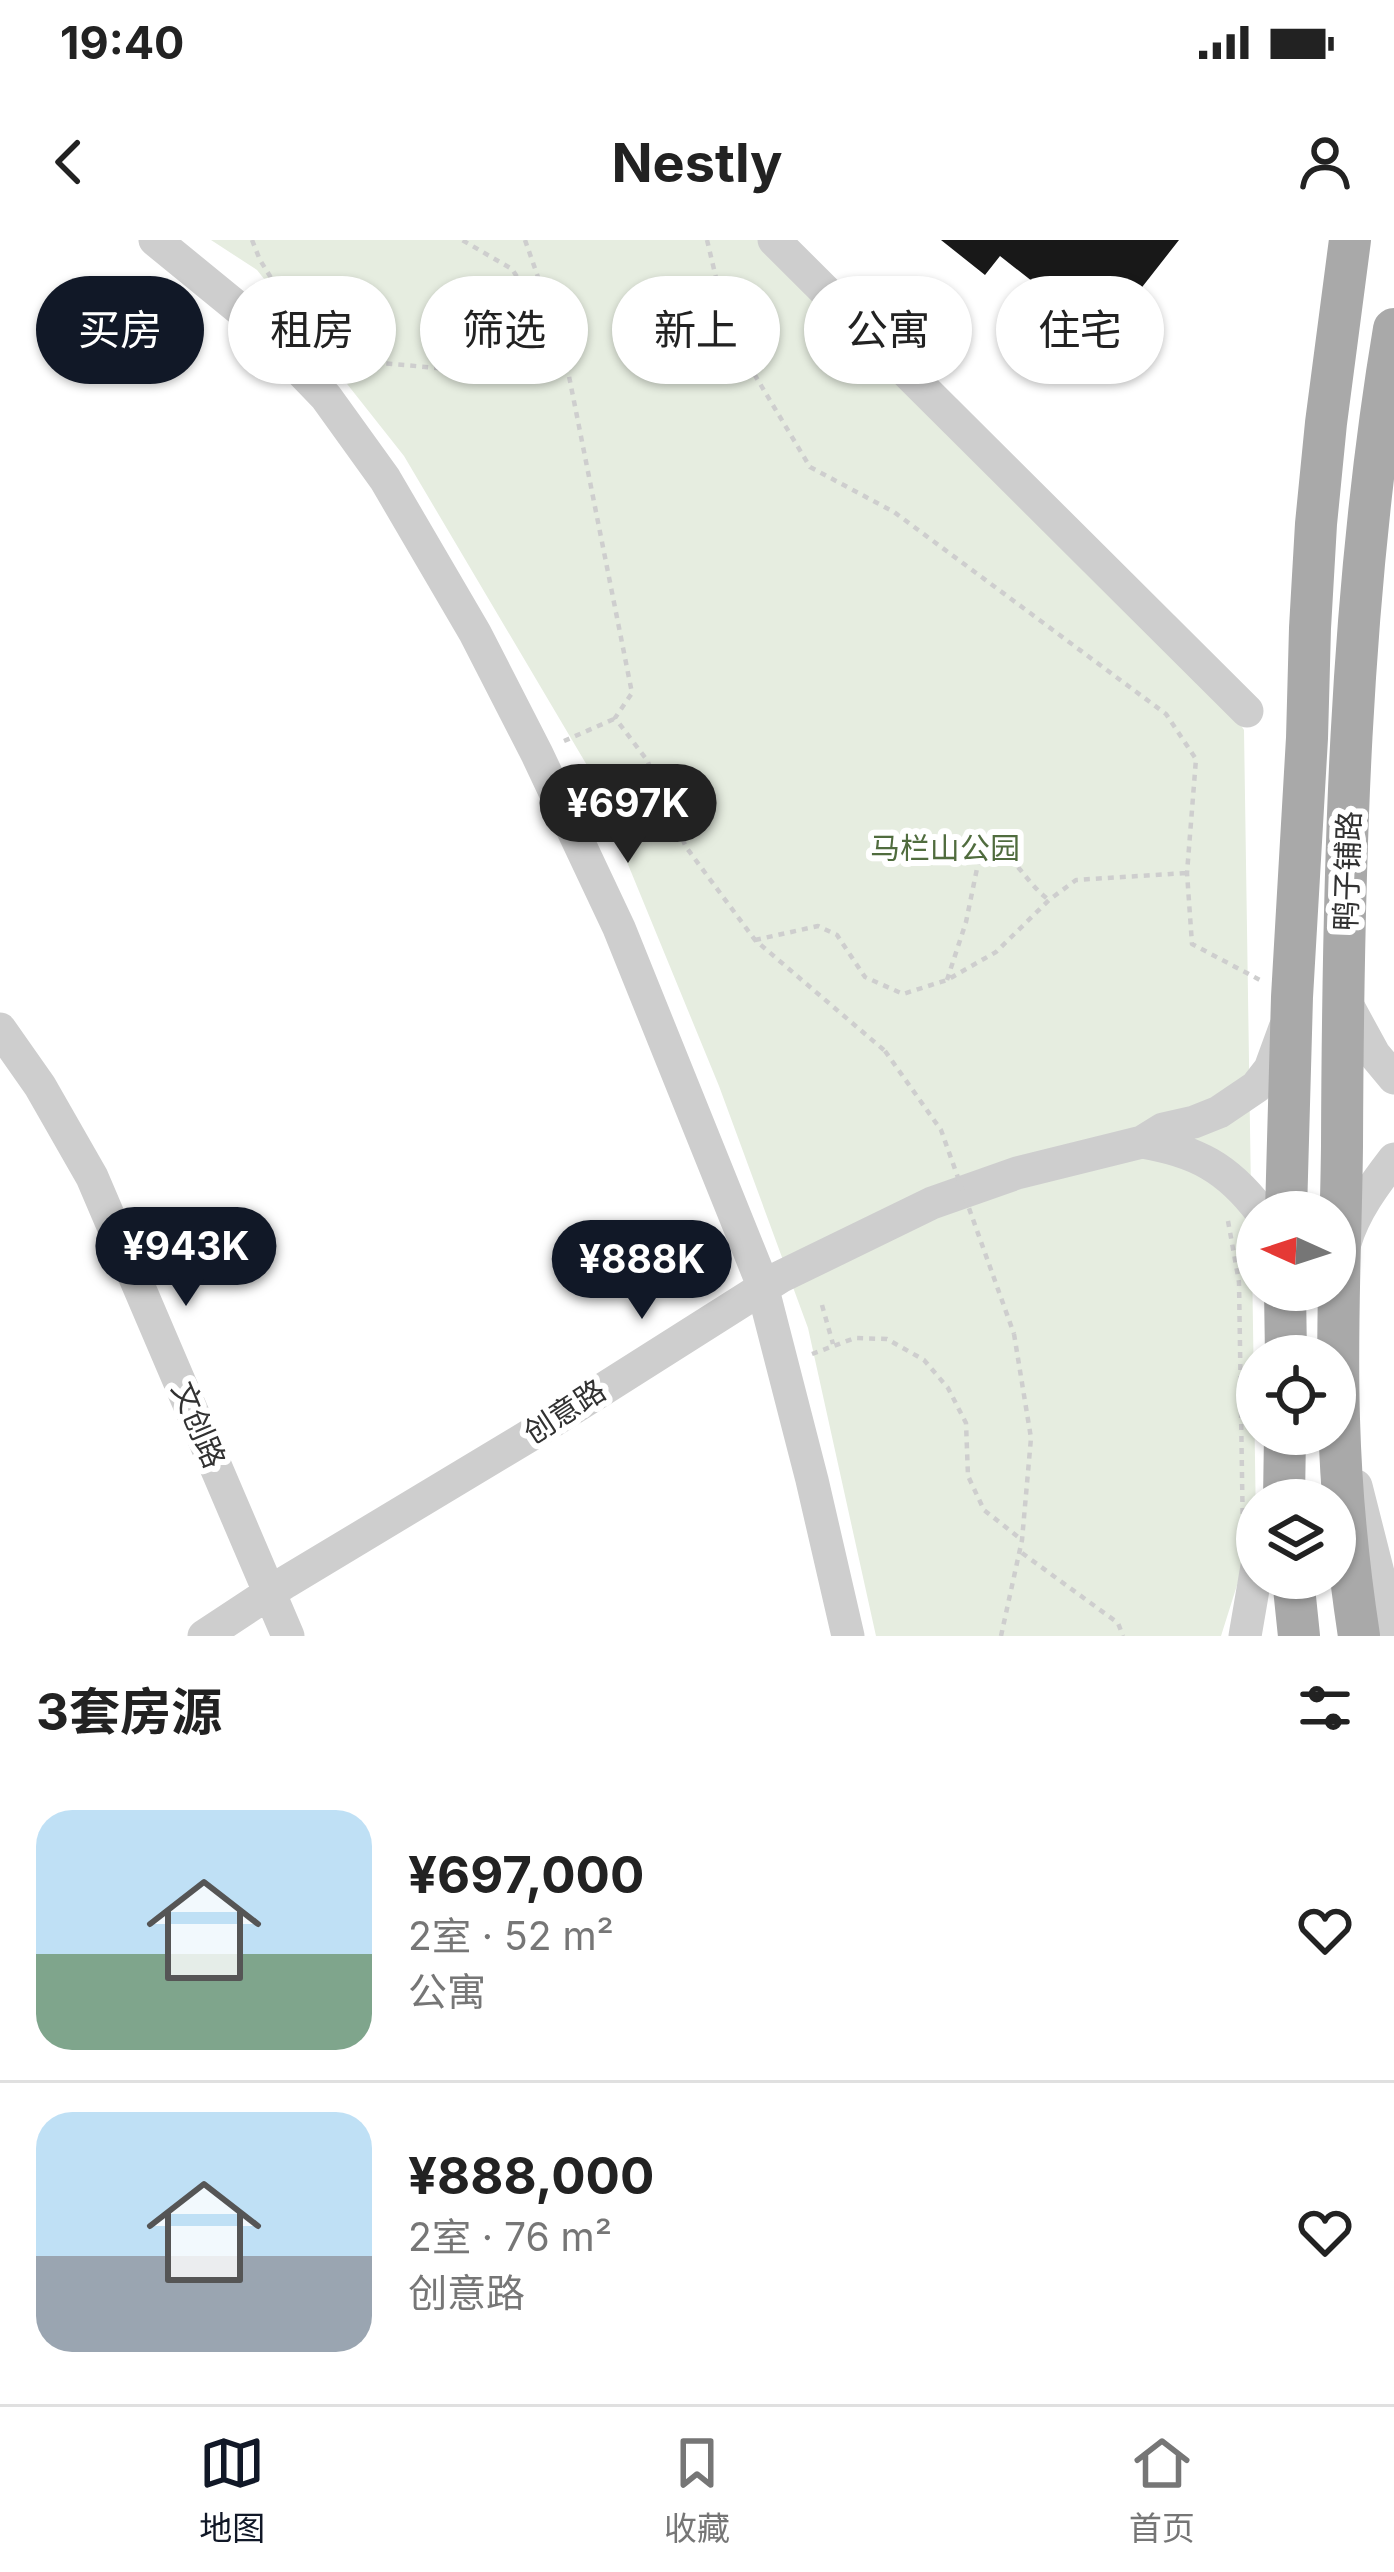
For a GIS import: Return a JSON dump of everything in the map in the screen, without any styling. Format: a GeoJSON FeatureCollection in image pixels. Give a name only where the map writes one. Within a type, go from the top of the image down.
{"type":"FeatureCollection","features":[{"type":"Feature","properties":{"kind":"main road","name":"鸭子铺路"},"geometry":{"type":"LineString","coordinates":[[1287,1191],[1316,524],[1350,240]]}},
{"type":"Feature","properties":{"kind":"main road","name":"鸭子铺路"},"geometry":{"type":"LineString","coordinates":[[1341,1191],[1342,997],[1360,624],[1370,494],[1394,329]]}},
{"type":"Feature","properties":{"kind":"main road"},"geometry":{"type":"LineString","coordinates":[[1284,1599],[1284,1636]]}},
{"type":"Feature","properties":{"kind":"main road"},"geometry":{"type":"LineString","coordinates":[[1295,1599],[1299,1636]]}},
{"type":"Feature","properties":{"kind":"main road"},"geometry":{"type":"LineString","coordinates":[[1342,1599],[1342,1636]]}},
{"type":"Feature","properties":{"kind":"main road","name":"鸭子铺路"},"geometry":{"type":"LineString","coordinates":[[1354,1599],[1359,1636]]}},
{"type":"Feature","properties":{"kind":"street"},"geometry":{"type":"LineString","coordinates":[[155,240],[248,316],[326,397],[385,479],[475,633],[537,754],[619,928],[762,1287],[848,1636]]}},
{"type":"Feature","properties":{"kind":"street"},"geometry":{"type":"LineString","coordinates":[[773,240],[1247,711]]}},
{"type":"Feature","properties":{"kind":"street","name":"创意路"},"geometry":{"type":"LineString","coordinates":[[204,1636],[762,1287],[863,1234],[1017,1173],[1142,1142],[1163,1129],[1219,1112],[1256,1088],[1270,1069],[1292,997]]}},
{"type":"Feature","properties":{"kind":"street"},"geometry":{"type":"LineString","coordinates":[[1342,997],[1374,1054],[1394,1078]]}},
{"type":"Feature","properties":{"kind":"street","name":"文创路"},"geometry":{"type":"LineString","coordinates":[[0,1029],[40,1086],[92,1177],[288,1636]]}},
{"type":"Feature","properties":{"kind":"street","name":"创意路"},"geometry":{"type":"LineString","coordinates":[[1142,1142],[1200,1157],[1245,1191]]}},
{"type":"Feature","properties":{"kind":"street"},"geometry":{"type":"LineString","coordinates":[[1356,1217],[1394,1159]]}},
{"type":"Feature","properties":{"kind":"street","name":"鸭子铺路"},"geometry":{"type":"LineString","coordinates":[[1349,1455],[1394,1636]]}},
{"type":"Feature","properties":{"kind":"street"},"geometry":{"type":"LineString","coordinates":[[1245,1636],[1246,1599]]}},
{"type":"Feature","properties":{"kind":"path"},"geometry":{"type":"LineString","coordinates":[[252,240],[278,289],[315,329],[358,362],[420,367]]}},
{"type":"Feature","properties":{"kind":"path"},"geometry":{"type":"LineString","coordinates":[[462,240],[516,276]]}},
{"type":"Feature","properties":{"kind":"path"},"geometry":{"type":"LineString","coordinates":[[524,240],[538,276]]}},
{"type":"Feature","properties":{"kind":"path"},"geometry":{"type":"LineString","coordinates":[[707,240],[729,332],[810,466],[893,512],[1166,714],[1196,759],[1187,873],[1192,944],[1292,997]]}},
{"type":"Feature","properties":{"kind":"path"},"geometry":{"type":"LineString","coordinates":[[537,754],[615,718],[632,694],[571,384]]}},
{"type":"Feature","properties":{"kind":"path"},"geometry":{"type":"LineString","coordinates":[[615,718],[647,760],[686,847],[755,940],[885,1051],[941,1130],[1014,1334],[1031,1438],[1022,1540],[1001,1636]]}},
{"type":"Feature","properties":{"kind":"path"},"geometry":{"type":"LineString","coordinates":[[947,980],[966,922],[980,854],[992,844],[1049,900]]}},
{"type":"Feature","properties":{"kind":"path"},"geometry":{"type":"LineString","coordinates":[[755,940],[818,926],[837,935],[865,977],[903,994],[947,980],[996,952],[1076,880],[1187,873]]}},
{"type":"Feature","properties":{"kind":"path"},"geometry":{"type":"LineString","coordinates":[[1219,1168],[1239,1282],[1244,1479]]}},
{"type":"Feature","properties":{"kind":"path"},"geometry":{"type":"LineString","coordinates":[[822,1304],[833,1344]]}},
{"type":"Feature","properties":{"kind":"path"},"geometry":{"type":"LineString","coordinates":[[784,1367],[855,1338],[887,1339],[924,1360],[948,1388],[966,1423],[968,1476],[984,1510],[1022,1540]]}},
{"type":"Feature","properties":{"kind":"path"},"geometry":{"type":"LineString","coordinates":[[1020,1551],[1118,1623],[1123,1636]]}},
{"type":"Feature","properties":{"kind":"green space","name":"马栏山公园"},"geometry":{"type":"Polygon","coordinates":[[[211,240],[764,240],[804,280],[804,384],[907,384],[1232,711],[1244,730],[1251,1191],[1236,1191],[1236,1311],[1253,1311],[1253,1335],[1236,1335],[1236,1455],[1255,1455],[1255,1479],[1236,1479],[1236,1588],[1221,1636],[876,1636],[808,1328],[719,1086],[588,767],[404,456],[347,384],[396,384],[396,276],[262,276],[211,240]]]}},
{"type":"Feature","properties":{"kind":"building"},"geometry":{"type":"Polygon","coordinates":[[[941,240],[1179,240],[1151,276],[1025,276],[1000,256],[985,275],[941,240]]]}}]}
